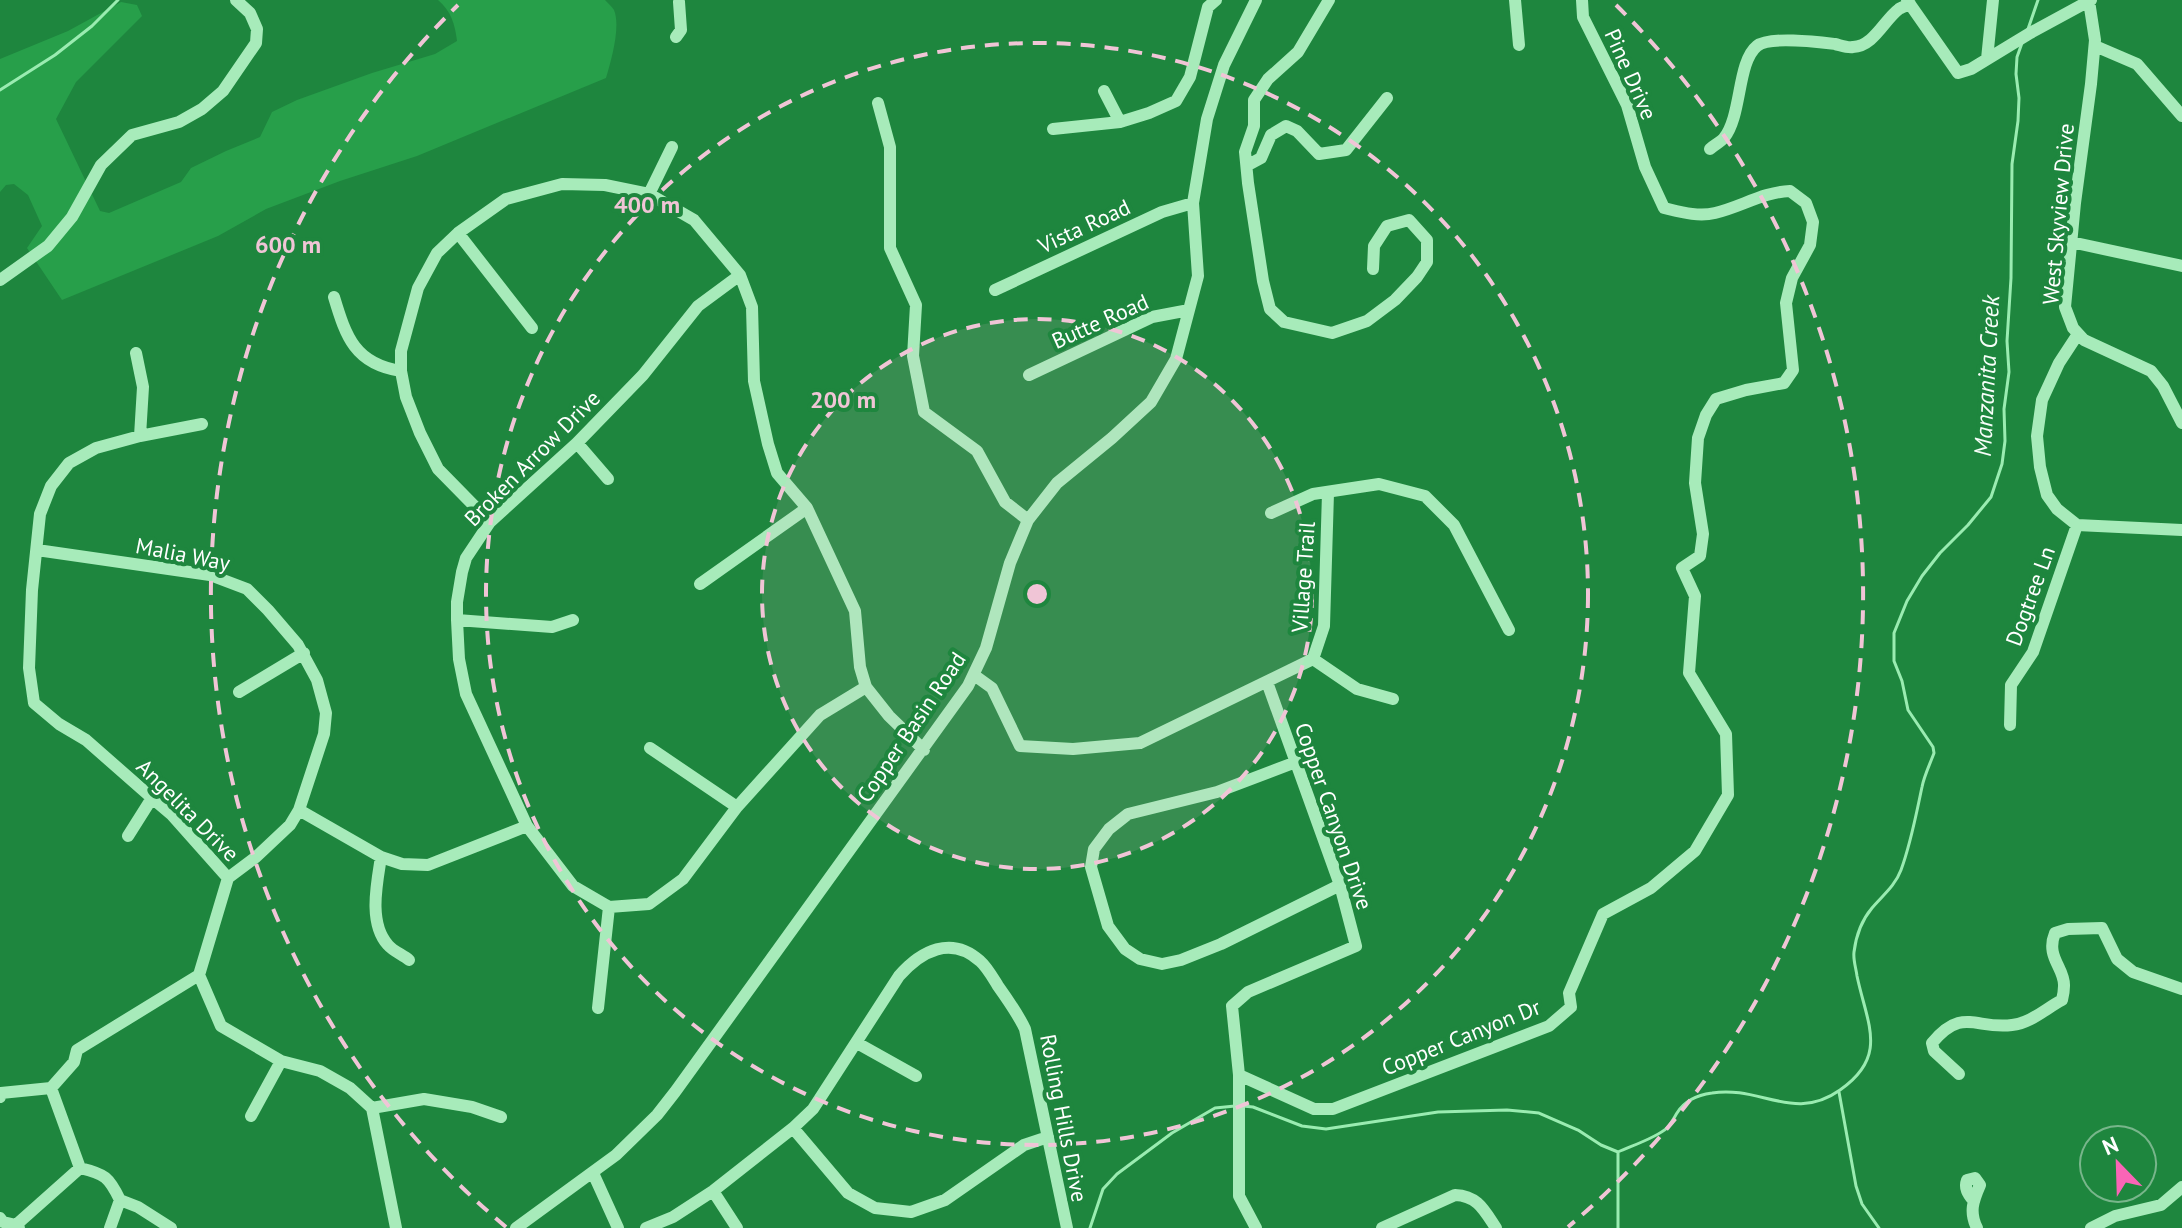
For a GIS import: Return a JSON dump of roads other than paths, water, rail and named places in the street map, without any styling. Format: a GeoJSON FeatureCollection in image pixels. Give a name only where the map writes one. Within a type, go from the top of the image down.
{"type":"FeatureCollection","features":[{"type":"Feature","properties":{"kind":"street"},"geometry":{"type":"LineString","coordinates":[[0,280],[48,246],[72,217],[101,165],[132,135],[179,122],[202,109],[223,91],[256,43],[257,29],[250,13],[236,0]]}},
{"type":"Feature","properties":{"kind":"street"},"geometry":{"type":"LineString","coordinates":[[1053,129],[1120,122],[1176,101],[1190,77],[1208,7],[1216,0]]}},
{"type":"Feature","properties":{"kind":"street","name":"Copper Basin Road"},"geometry":{"type":"LineString","coordinates":[[516,1228],[593,1173],[638,1135],[675,1092],[959,700],[986,648],[1010,563],[1028,520],[1057,483],[1151,402],[1176,359],[1198,276],[1193,203],[1207,119],[1224,65],[1256,0]]}},
{"type":"Feature","properties":{"kind":"street"},"geometry":{"type":"LineString","coordinates":[[1329,0],[1298,52],[1268,79],[1254,100],[1254,126],[1245,152],[1263,281],[1270,309],[1284,322],[1332,333],[1367,321],[1395,300],[1427,262],[1427,240],[1409,220],[1387,226],[1374,246],[1373,269]]}},
{"type":"Feature","properties":{"kind":"street"},"geometry":{"type":"LineString","coordinates":[[1515,0],[1519,45]]}},
{"type":"Feature","properties":{"kind":"street","name":"Pine Drive"},"geometry":{"type":"LineString","coordinates":[[1582,0],[1583,17],[1627,105],[1645,167],[1664,208],[1690,214],[1714,214],[1775,192],[1790,191],[1806,203],[1813,222],[1810,245],[1792,278],[1786,303],[1793,370],[1784,383],[1716,399],[1706,415],[1698,438],[1695,483],[1703,534],[1700,556],[1682,568]]}},
{"type":"Feature","properties":{"kind":"street"},"geometry":{"type":"LineString","coordinates":[[1987,59],[1993,0]]}},
{"type":"Feature","properties":{"kind":"street"},"geometry":{"type":"LineString","coordinates":[[1710,149],[1724,138],[1732,123],[1751,53],[1757,45],[1769,40],[1852,48],[1860,46],[1909,2],[1958,73],[1971,69],[2090,0]]}},
{"type":"Feature","properties":{"kind":"street","name":"West Skyview Drive"},"geometry":{"type":"LineString","coordinates":[[2090,0],[2095,46],[2065,307],[2073,328],[2084,340],[2151,371],[2163,386],[2182,423]]}},
{"type":"Feature","properties":{"kind":"street"},"geometry":{"type":"LineString","coordinates":[[676,37],[681,30],[679,1]]}},
{"type":"Feature","properties":{"kind":"street"},"geometry":{"type":"LineString","coordinates":[[2095,46],[2137,64],[2182,116]]}},
{"type":"Feature","properties":{"kind":"street"},"geometry":{"type":"LineString","coordinates":[[1104,91],[1120,122]]}},
{"type":"Feature","properties":{"kind":"street"},"geometry":{"type":"LineString","coordinates":[[2167,99],[2182,96]]}},
{"type":"Feature","properties":{"kind":"street"},"geometry":{"type":"LineString","coordinates":[[1248,165],[1261,158],[1271,135],[1286,126],[1297,131],[1319,154],[1346,150],[1387,98]]}},
{"type":"Feature","properties":{"kind":"street"},"geometry":{"type":"LineString","coordinates":[[878,103],[890,147],[890,248],[916,305],[913,356],[924,412],[977,451],[1005,502],[1028,520]]}},
{"type":"Feature","properties":{"kind":"street"},"geometry":{"type":"LineString","coordinates":[[649,194],[672,147]]}},
{"type":"Feature","properties":{"kind":"street"},"geometry":{"type":"LineString","coordinates":[[490,522],[438,469],[406,397],[401,351],[418,288],[437,253],[458,233],[506,199],[562,184],[605,185],[649,194],[694,220],[740,275],[752,307],[754,381],[777,473],[807,508],[855,611],[860,667],[866,687],[889,716],[924,750]]}},
{"type":"Feature","properties":{"kind":"street","name":"Vista Road"},"geometry":{"type":"LineString","coordinates":[[995,290],[1162,212],[1193,203]]}},
{"type":"Feature","properties":{"kind":"street"},"geometry":{"type":"LineString","coordinates":[[458,233],[532,328]]}},
{"type":"Feature","properties":{"kind":"street"},"geometry":{"type":"LineString","coordinates":[[2071,242],[2182,266]]}},
{"type":"Feature","properties":{"kind":"street","name":"Broken Arrow Drive"},"geometry":{"type":"LineString","coordinates":[[609,907],[573,886],[527,826],[466,694],[459,659],[457,602],[466,558],[490,522],[577,443],[643,375],[698,306],[740,275]]}},
{"type":"Feature","properties":{"kind":"street"},"geometry":{"type":"LineString","coordinates":[[334,297],[346,333],[360,352],[373,364],[401,371]]}},
{"type":"Feature","properties":{"kind":"street","name":"Butte Road"},"geometry":{"type":"LineString","coordinates":[[1029,375],[1152,317],[1189,310]]}},
{"type":"Feature","properties":{"kind":"street"},"geometry":{"type":"LineString","coordinates":[[2078,334],[2059,363],[2042,400],[2037,436],[2047,495],[2057,509],[2077,525],[2182,530]]}},
{"type":"Feature","properties":{"kind":"street"},"geometry":{"type":"LineString","coordinates":[[136,353],[143,387],[140,436],[202,424]]}},
{"type":"Feature","properties":{"kind":"street","name":"Angelita Drive"},"geometry":{"type":"LineString","coordinates":[[140,436],[96,448],[69,463],[51,486],[40,514],[32,590],[29,668],[34,703],[59,724],[86,740],[172,815],[228,878],[199,975]]}},
{"type":"Feature","properties":{"kind":"street"},"geometry":{"type":"LineString","coordinates":[[577,443],[608,479]]}},
{"type":"Feature","properties":{"kind":"street"},"geometry":{"type":"LineString","coordinates":[[1271,513],[1313,494],[1379,484],[1425,496],[1454,525],[1509,630]]}},
{"type":"Feature","properties":{"kind":"street","name":"Village Trail"},"geometry":{"type":"LineString","coordinates":[[1267,682],[1313,659],[1324,626],[1328,493]]}},
{"type":"Feature","properties":{"kind":"street"},"geometry":{"type":"LineString","coordinates":[[700,584],[807,508]]}},
{"type":"Feature","properties":{"kind":"street","name":"Dogtree Ln"},"geometry":{"type":"LineString","coordinates":[[2010,725],[2011,685],[2033,652],[2077,525]]}},
{"type":"Feature","properties":{"kind":"street","name":"Malia Way"},"geometry":{"type":"LineString","coordinates":[[37,550],[210,575],[233,582],[247,589],[304,653],[317,680],[326,713],[324,734],[299,810],[290,825],[228,878]]}},
{"type":"Feature","properties":{"kind":"street","name":"Copper Canyon Dr"},"geometry":{"type":"LineString","coordinates":[[1239,1075],[1314,1109],[1333,1109],[1549,1026],[1571,1007],[1569,993],[1603,914],[1651,888],[1695,851],[1728,795],[1726,734],[1689,673],[1695,596],[1682,568]]}},
{"type":"Feature","properties":{"kind":"street"},"geometry":{"type":"LineString","coordinates":[[457,620],[552,627],[573,620]]}},
{"type":"Feature","properties":{"kind":"street"},"geometry":{"type":"LineString","coordinates":[[239,692],[304,653]]}},
{"type":"Feature","properties":{"kind":"street"},"geometry":{"type":"LineString","coordinates":[[1313,659],[1357,689],[1393,699]]}},
{"type":"Feature","properties":{"kind":"street"},"geometry":{"type":"LineString","coordinates":[[974,675],[992,688],[1020,746],[1073,749],[1140,743],[1267,682]]}},
{"type":"Feature","properties":{"kind":"street","name":"Copper Canyon Drive"},"geometry":{"type":"LineString","coordinates":[[1256,1228],[1239,1196],[1239,1075],[1232,1006],[1248,992],[1356,946],[1340,885],[1267,682]]}},
{"type":"Feature","properties":{"kind":"street"},"geometry":{"type":"LineString","coordinates":[[598,1008],[609,907],[649,904],[683,879],[737,807],[820,715],[866,687]]}},
{"type":"Feature","properties":{"kind":"street"},"geometry":{"type":"LineString","coordinates":[[650,748],[737,807]]}},
{"type":"Feature","properties":{"kind":"street"},"geometry":{"type":"LineString","coordinates":[[1296,762],[1217,792],[1128,814],[1109,829],[1094,849],[1091,867],[1108,926],[1125,949],[1140,959],[1162,964],[1221,944],[1340,885]]}},
{"type":"Feature","properties":{"kind":"street"},"geometry":{"type":"LineString","coordinates":[[128,836],[152,798]]}},
{"type":"Feature","properties":{"kind":"street"},"geometry":{"type":"LineString","coordinates":[[299,810],[381,857],[402,864],[428,865],[527,826]]}},
{"type":"Feature","properties":{"kind":"street"},"geometry":{"type":"LineString","coordinates":[[381,857],[376,890],[377,924],[387,945],[409,960]]}},
{"type":"Feature","properties":{"kind":"street"},"geometry":{"type":"LineString","coordinates":[[1959,1074],[1934,1051],[1932,1043],[1941,1032],[1962,1021],[2009,1026],[2028,1022],[2062,1000],[2065,984],[2055,962],[2051,942],[2055,933],[2068,929],[2102,928],[2117,959],[2133,972],[2182,989]]}},
{"type":"Feature","properties":{"kind":"street","name":"Rolling Hills Drive"},"geometry":{"type":"LineString","coordinates":[[646,1228],[673,1217],[713,1191],[813,1109],[899,976],[914,959],[938,948],[961,949],[981,961],[1017,1012],[1025,1029],[1067,1228]]}},
{"type":"Feature","properties":{"kind":"street"},"geometry":{"type":"LineString","coordinates":[[0,1097],[1,1093],[51,1088],[74,1062],[77,1050],[199,975],[221,1026],[281,1061],[320,1071],[350,1088],[372,1108],[396,1228]]}},
{"type":"Feature","properties":{"kind":"street"},"geometry":{"type":"LineString","coordinates":[[857,1043],[916,1076]]}},
{"type":"Feature","properties":{"kind":"street"},"geometry":{"type":"LineString","coordinates":[[251,1116],[281,1061]]}},
{"type":"Feature","properties":{"kind":"street"},"geometry":{"type":"LineString","coordinates":[[51,1088],[80,1168]]}},
{"type":"Feature","properties":{"kind":"street"},"geometry":{"type":"LineString","coordinates":[[372,1108],[424,1099],[472,1107],[501,1117]]}},
{"type":"Feature","properties":{"kind":"street"},"geometry":{"type":"LineString","coordinates":[[793,1128],[848,1193],[875,1208],[911,1212],[945,1200],[1024,1145],[1048,1137]]}},
{"type":"Feature","properties":{"kind":"street"},"geometry":{"type":"LineString","coordinates":[[80,1168],[103,1173],[113,1184],[120,1200],[110,1228]]}},
{"type":"Feature","properties":{"kind":"street"},"geometry":{"type":"LineString","coordinates":[[0,1218],[3,1222],[18,1226],[80,1168]]}},
{"type":"Feature","properties":{"kind":"street"},"geometry":{"type":"LineString","coordinates":[[593,1173],[618,1228]]}},
{"type":"Feature","properties":{"kind":"street"},"geometry":{"type":"LineString","coordinates":[[2091,1228],[2115,1216],[2161,1205],[2182,1187]]}},
{"type":"Feature","properties":{"kind":"street"},"geometry":{"type":"LineString","coordinates":[[713,1191],[737,1228]]}},
{"type":"Feature","properties":{"kind":"street"},"geometry":{"type":"LineString","coordinates":[[1382,1228],[1455,1195],[1468,1195],[1483,1207],[1496,1228]]}},
{"type":"Feature","properties":{"kind":"street"},"geometry":{"type":"LineString","coordinates":[[120,1200],[138,1207],[171,1228]]}},
{"type":"Feature","properties":{"kind":"street"},"geometry":{"type":"LineString","coordinates":[[1973,1200],[1972,1211],[1977,1228]]}},
{"type":"Feature","properties":{"kind":"waterway"},"geometry":{"type":"LineString","coordinates":[[0,90],[55,55],[92,26],[118,0]]}},
{"type":"Feature","properties":{"kind":"waterway","name":"Manzanita Creek"},"geometry":{"type":"LineString","coordinates":[[2028,29],[2038,0]]}},
{"type":"Feature","properties":{"kind":"waterway","name":"Manzanita Creek"},"geometry":{"type":"LineString","coordinates":[[1243,1106],[1302,1126],[1326,1129],[1438,1112],[1507,1110],[1539,1113],[1618,1152],[1662,1132],[1684,1105],[1696,1097],[1729,1092],[1807,1103],[1840,1090],[1865,1065],[1871,1038],[1854,961],[1856,940],[1865,918],[1901,870],[1923,783],[1934,753],[1908,710],[1894,661],[1894,633],[1907,601],[1922,576],[1991,497],[2002,464],[2009,372],[2007,341],[2012,164],[2019,98],[2016,74],[2022,43]]}},
{"type":"Feature","properties":{"kind":"waterway"},"geometry":{"type":"LineString","coordinates":[[1839,1092],[1856,1186],[1862,1204],[1879,1228]]}},
{"type":"Feature","properties":{"kind":"waterway","name":"Manzanita Creek"},"geometry":{"type":"LineString","coordinates":[[1090,1228],[1103,1189],[1117,1174],[1172,1133],[1215,1108],[1235,1106]]}},
{"type":"Feature","properties":{"kind":"waterway"},"geometry":{"type":"LineString","coordinates":[[1618,1152],[1618,1228]]}}]}
